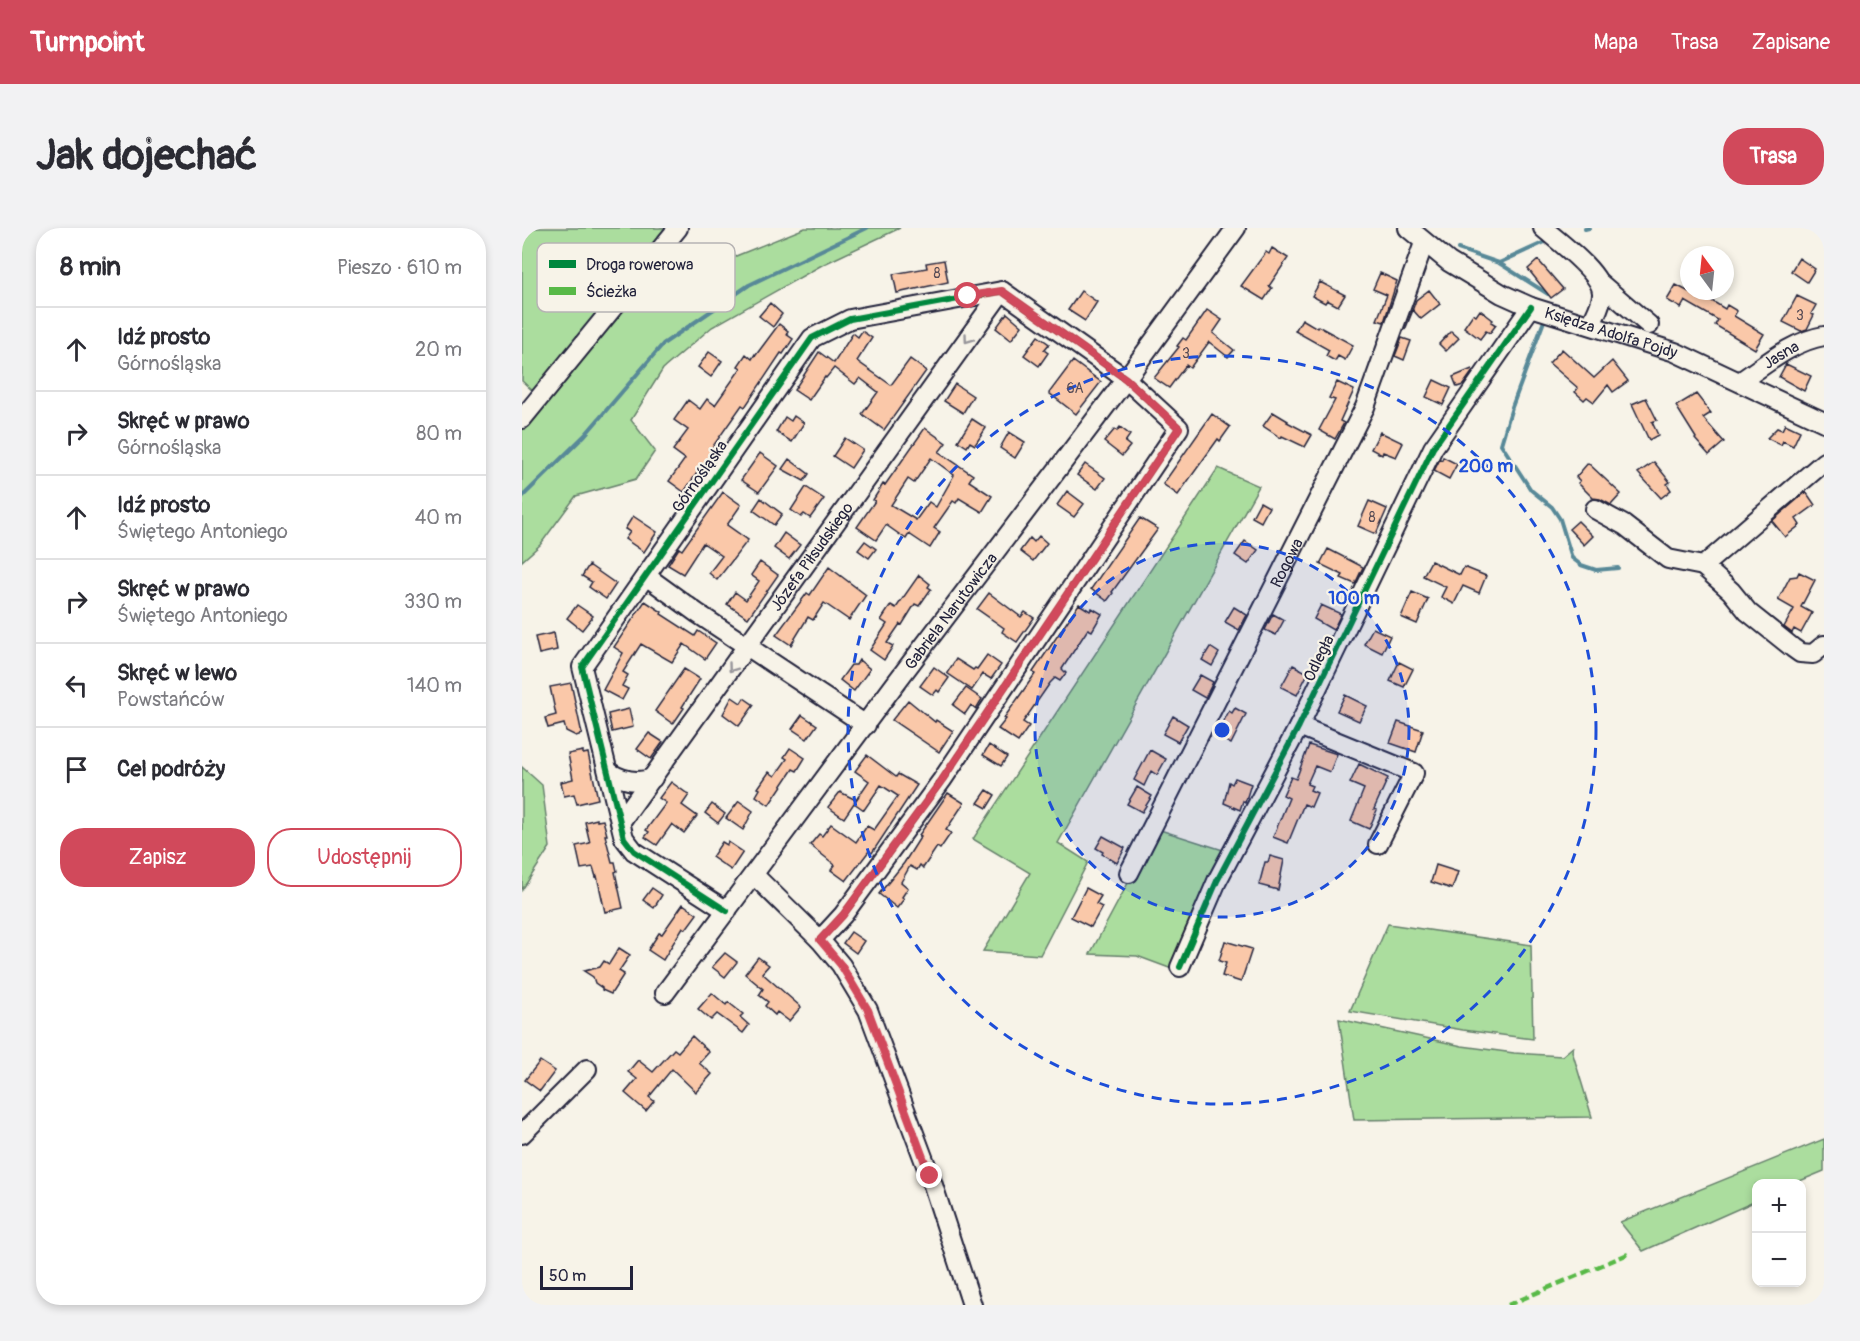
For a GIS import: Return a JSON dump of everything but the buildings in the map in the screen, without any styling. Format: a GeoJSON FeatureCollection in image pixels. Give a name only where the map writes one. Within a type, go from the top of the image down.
{"type":"FeatureCollection","features":[{"type":"Feature","properties":{"kind":"street"},"geometry":{"type":"LineString","coordinates":[[666,243],[678,228]]}},
{"type":"Feature","properties":{"kind":"street","name":"Gabriela Narutowicza"},"geometry":{"type":"LineString","coordinates":[[665,993],[1126,379],[1236,228]]}},
{"type":"Feature","properties":{"kind":"street","name":"Księdza Adolfa Pojdy"},"geometry":{"type":"LineString","coordinates":[[1408,228],[1424,243],[1469,276],[1532,307],[1675,352],[1741,381],[1824,422]]}},
{"type":"Feature","properties":{"kind":"street"},"geometry":{"type":"LineString","coordinates":[[1543,228],[1591,271],[1600,283],[1649,325]]}},
{"type":"Feature","properties":{"kind":"street","name":"Rogowa"},"geometry":{"type":"LineString","coordinates":[[1129,873],[1365,407],[1424,243]]}},
{"type":"Feature","properties":{"kind":"street"},"geometry":{"type":"LineString","coordinates":[[1591,325],[1602,296],[1600,283]]}},
{"type":"Feature","properties":{"kind":"street"},"geometry":{"type":"LineString","coordinates":[[820,940],[843,915],[942,780],[1179,428],[1126,379],[1002,291]]}},
{"type":"Feature","properties":{"kind":"street","name":"Górnośląska"},"geometry":{"type":"LineString","coordinates":[[727,911],[634,851],[624,838],[582,667],[812,338],[850,319],[1002,291]]}},
{"type":"Feature","properties":{"kind":"street","name":"Józefa Piłsudskiego"},"geometry":{"type":"LineString","coordinates":[[621,821],[1002,291]]}},
{"type":"Feature","properties":{"kind":"street","name":"Odległa"},"geometry":{"type":"LineString","coordinates":[[1180,967],[1217,881],[1299,726],[1433,448],[1532,307]]}},
{"type":"Feature","properties":{"kind":"street"},"geometry":{"type":"LineString","coordinates":[[522,419],[609,312]]}},
{"type":"Feature","properties":{"kind":"street","name":"Jasna"},"geometry":{"type":"LineString","coordinates":[[1741,381],[1784,352],[1815,337],[1824,336]]}},
{"type":"Feature","properties":{"kind":"street"},"geometry":{"type":"LineString","coordinates":[[1703,566],[1824,462]]}},
{"type":"Feature","properties":{"kind":"street"},"geometry":{"type":"LineString","coordinates":[[1595,509],[1623,525],[1668,559],[1703,566],[1731,591],[1748,612],[1800,653],[1813,654],[1824,645]]}},
{"type":"Feature","properties":{"kind":"street"},"geometry":{"type":"LineString","coordinates":[[646,576],[697,613],[866,725]]}},
{"type":"Feature","properties":{"kind":"street"},"geometry":{"type":"LineString","coordinates":[[1299,726],[1414,773],[1378,844]]}},
{"type":"Feature","properties":{"kind":"street"},"geometry":{"type":"LineString","coordinates":[[609,772],[618,778],[630,781],[653,778]]}},
{"type":"Feature","properties":{"kind":"street"},"geometry":{"type":"LineString","coordinates":[[754,875],[820,940],[841,965],[868,1010],[927,1166],[972,1305]]}},
{"type":"Feature","properties":{"kind":"street"},"geometry":{"type":"LineString","coordinates":[[522,1134],[587,1069]]}},
{"type":"Feature","properties":{"kind":"green space"},"geometry":{"type":"Polygon","coordinates":[[[522,228],[670,228],[658,243],[537,243],[537,312],[601,312],[535,393],[522,381],[522,228]]]}},
{"type":"Feature","properties":{"kind":"green space"},"geometry":{"type":"Polygon","coordinates":[[[805,228],[900,228],[822,265],[712,327],[663,369],[631,420],[655,451],[636,479],[576,496],[540,545],[522,561],[522,429],[620,312],[735,312],[736,256],[805,228]]]}},
{"type":"Feature","properties":{"kind":"green space"},"geometry":{"type":"Polygon","coordinates":[[[1218,468],[1259,486],[1058,843],[1088,862],[1040,955],[983,951],[1030,873],[973,839],[1218,468]]]}},
{"type":"Feature","properties":{"kind":"green space"},"geometry":{"type":"Polygon","coordinates":[[[522,767],[542,785],[550,847],[522,890],[522,767]]]}},
{"type":"Feature","properties":{"kind":"green space"},"geometry":{"type":"Polygon","coordinates":[[[1157,829],[1226,851],[1172,969],[1137,956],[1090,954],[1157,829]]]}},
{"type":"Feature","properties":{"kind":"green space"},"geometry":{"type":"Polygon","coordinates":[[[1388,924],[1531,945],[1533,1039],[1350,1011],[1388,924]]]}},
{"type":"Feature","properties":{"kind":"green space"},"geometry":{"type":"Polygon","coordinates":[[[1339,1019],[1462,1046],[1514,1053],[1562,1056],[1574,1046],[1572,1051],[1592,1117],[1354,1120],[1339,1019]]]}},
{"type":"Feature","properties":{"kind":"green space"},"geometry":{"type":"Polygon","coordinates":[[[1824,1139],[1824,1171],[1805,1179],[1752,1179],[1752,1203],[1643,1251],[1620,1222],[1824,1139]]]}},
{"type":"Feature","properties":{"kind":"waterway"},"geometry":{"type":"LineString","coordinates":[[735,295],[749,285],[867,228]]}},
{"type":"Feature","properties":{"kind":"waterway"},"geometry":{"type":"LineString","coordinates":[[1585,229],[1589,228]]}},
{"type":"Feature","properties":{"kind":"waterway"},"geometry":{"type":"LineString","coordinates":[[1458,249],[1499,263],[1545,242]]}},
{"type":"Feature","properties":{"kind":"waterway"},"geometry":{"type":"LineString","coordinates":[[1499,263],[1548,294]]}},
{"type":"Feature","properties":{"kind":"waterway"},"geometry":{"type":"LineString","coordinates":[[522,497],[585,435],[663,344],[710,312]]}},
{"type":"Feature","properties":{"kind":"waterway"},"geometry":{"type":"LineString","coordinates":[[1544,321],[1512,407],[1501,444],[1531,490],[1552,507],[1560,519],[1572,558],[1581,565],[1596,570],[1618,568]]}},
{"type":"Feature","properties":{"kind":"marked path"},"geometry":{"type":"LineString","coordinates":[[1508,1305],[1628,1254]]}},
{"type":"Feature","properties":{"kind":"cycle path"},"geometry":{"type":"LineString","coordinates":[[727,911],[634,851],[624,838],[582,667],[812,338],[850,319],[1002,291],[1126,379],[1179,428],[942,780],[843,915],[820,940]]}},
{"type":"Feature","properties":{"kind":"cycle path"},"geometry":{"type":"LineString","coordinates":[[1180,967],[1217,881],[1299,726],[1433,448],[1531,307]]}},
{"type":"Feature","properties":{"kind":"route"},"geometry":{"type":"LineString","coordinates":[[930,1176],[868,1010],[841,965],[820,940],[843,915],[942,780],[1179,428],[1126,379],[1002,291],[968,296]]}}]}
